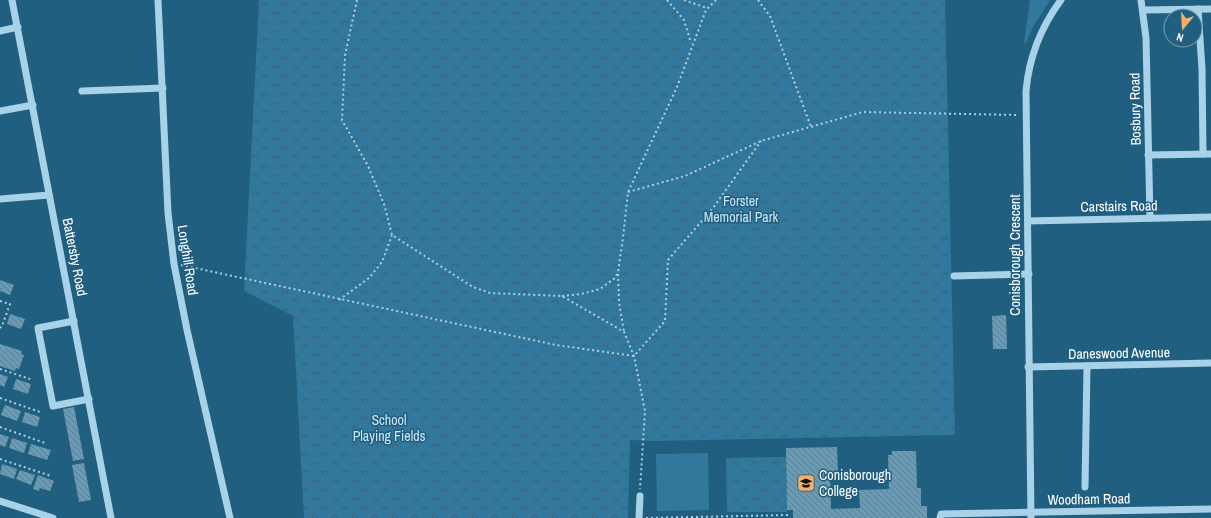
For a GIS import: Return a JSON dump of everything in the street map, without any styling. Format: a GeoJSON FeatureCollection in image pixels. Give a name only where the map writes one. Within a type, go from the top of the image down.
{"type":"FeatureCollection","features":[{"type":"Feature","properties":{"kind":"street","name":"Battersby Road"},"geometry":{"type":"LineString","coordinates":[[12,0],[111,518]]}},
{"type":"Feature","properties":{"kind":"street","name":"Longhill Road"},"geometry":{"type":"LineString","coordinates":[[158,0],[168,213],[174,264],[187,330],[230,518]]}},
{"type":"Feature","properties":{"kind":"street","name":"Conisborough Crescent"},"geometry":{"type":"LineString","coordinates":[[1031,515],[1028,367],[1029,274],[1025,115],[1028,73],[1032,56],[1045,25],[1061,0]]}},
{"type":"Feature","properties":{"kind":"street","name":"Bosbury Road"},"geometry":{"type":"LineString","coordinates":[[1141,0],[1146,38],[1150,218]]}},
{"type":"Feature","properties":{"kind":"street"},"geometry":{"type":"LineString","coordinates":[[1143,10],[1163,10]]}},
{"type":"Feature","properties":{"kind":"street"},"geometry":{"type":"LineString","coordinates":[[0,31],[18,27]]}},
{"type":"Feature","properties":{"kind":"street"},"geometry":{"type":"LineString","coordinates":[[1201,48],[1203,154]]}},
{"type":"Feature","properties":{"kind":"street"},"geometry":{"type":"LineString","coordinates":[[82,91],[163,88]]}},
{"type":"Feature","properties":{"kind":"street"},"geometry":{"type":"LineString","coordinates":[[0,111],[33,104]]}},
{"type":"Feature","properties":{"kind":"street"},"geometry":{"type":"LineString","coordinates":[[1148,155],[1211,154]]}},
{"type":"Feature","properties":{"kind":"street"},"geometry":{"type":"LineString","coordinates":[[0,199],[49,195]]}},
{"type":"Feature","properties":{"kind":"street","name":"Carstairs Road"},"geometry":{"type":"LineString","coordinates":[[1028,221],[1211,217]]}},
{"type":"Feature","properties":{"kind":"street"},"geometry":{"type":"LineString","coordinates":[[954,276],[1029,274]]}},
{"type":"Feature","properties":{"kind":"street"},"geometry":{"type":"LineString","coordinates":[[74,321],[38,328],[53,406],[89,399]]}},
{"type":"Feature","properties":{"kind":"street","name":"Daneswood Avenue"},"geometry":{"type":"LineString","coordinates":[[1028,367],[1211,363]]}},
{"type":"Feature","properties":{"kind":"street"},"geometry":{"type":"LineString","coordinates":[[1085,487],[1087,366]]}},
{"type":"Feature","properties":{"kind":"street"},"geometry":{"type":"LineString","coordinates":[[639,518],[640,496]]}},
{"type":"Feature","properties":{"kind":"street"},"geometry":{"type":"LineString","coordinates":[[0,501],[53,518]]}},
{"type":"Feature","properties":{"kind":"street","name":"Woodham Road"},"geometry":{"type":"LineString","coordinates":[[940,518],[941,514],[1031,515],[1211,509]]}},
{"type":"Feature","properties":{"kind":"path"},"geometry":{"type":"LineString","coordinates":[[339,300],[369,278],[382,262],[392,235],[384,204],[368,166],[342,120],[345,55],[357,0]]}},
{"type":"Feature","properties":{"kind":"path"},"geometry":{"type":"LineString","coordinates":[[667,0],[684,20],[692,45]]}},
{"type":"Feature","properties":{"kind":"path"},"geometry":{"type":"LineString","coordinates":[[684,0],[708,8]]}},
{"type":"Feature","properties":{"kind":"path"},"geometry":{"type":"LineString","coordinates":[[640,496],[645,411],[634,356],[624,332],[619,302],[618,272],[628,192],[677,87],[692,45],[708,8],[716,0]]}},
{"type":"Feature","properties":{"kind":"path"},"geometry":{"type":"LineString","coordinates":[[758,0],[770,16],[811,127]]}},
{"type":"Feature","properties":{"kind":"path"},"geometry":{"type":"LineString","coordinates":[[628,192],[685,176],[760,141],[863,112],[1025,115]]}},
{"type":"Feature","properties":{"kind":"path"},"geometry":{"type":"LineString","coordinates":[[634,356],[665,321],[668,260],[713,208],[760,141]]}},
{"type":"Feature","properties":{"kind":"path"},"geometry":{"type":"LineString","coordinates":[[392,235],[472,287],[490,292],[562,296],[581,294],[600,289],[615,278],[618,272]]}},
{"type":"Feature","properties":{"kind":"path"},"geometry":{"type":"LineString","coordinates":[[174,264],[556,345],[634,356]]}},
{"type":"Feature","properties":{"kind":"path"},"geometry":{"type":"LineString","coordinates":[[562,296],[624,332]]}},
{"type":"Feature","properties":{"kind":"path"},"geometry":{"type":"LineString","coordinates":[[0,301],[10,304],[0,328]]}},
{"type":"Feature","properties":{"kind":"path"},"geometry":{"type":"LineString","coordinates":[[0,369],[30,379]]}},
{"type":"Feature","properties":{"kind":"path"},"geometry":{"type":"LineString","coordinates":[[0,398],[40,412]]}},
{"type":"Feature","properties":{"kind":"path"},"geometry":{"type":"LineString","coordinates":[[0,427],[45,443]]}},
{"type":"Feature","properties":{"kind":"path"},"geometry":{"type":"LineString","coordinates":[[0,459],[51,476]]}},
{"type":"Feature","properties":{"kind":"path"},"geometry":{"type":"LineString","coordinates":[[639,518],[788,515]]}},
{"type":"Feature","properties":{"kind":"green space","name":"Forster Memorial Park"},"geometry":{"type":"Polygon","coordinates":[[[259,0],[945,0],[955,435],[655,441],[630,440],[628,518],[304,518],[293,316],[244,291],[259,0]]]}},
{"type":"Feature","properties":{"kind":"green space"},"geometry":{"type":"Polygon","coordinates":[[[1030,0],[1050,0],[1033,27],[1026,43],[1024,43],[1030,0]]]}},
{"type":"Feature","properties":{"kind":"green space"},"geometry":{"type":"Polygon","coordinates":[[[708,453],[709,510],[657,511],[656,454],[708,453]]]}},
{"type":"Feature","properties":{"kind":"green space"},"geometry":{"type":"Polygon","coordinates":[[[786,457],[787,512],[727,512],[726,458],[786,457]]]}},
{"type":"Feature","properties":{"kind":"building"},"geometry":{"type":"Polygon","coordinates":[[[0,280],[14,285],[10,295],[0,291],[0,280]]]}},
{"type":"Feature","properties":{"kind":"building"},"geometry":{"type":"Polygon","coordinates":[[[10,314],[25,319],[21,329],[7,324],[10,314]]]}},
{"type":"Feature","properties":{"kind":"building"},"geometry":{"type":"Polygon","coordinates":[[[1006,315],[1007,349],[993,349],[992,316],[1006,315]]]}},
{"type":"Feature","properties":{"kind":"building"},"geometry":{"type":"Polygon","coordinates":[[[0,344],[22,351],[21,354],[24,355],[19,369],[16,368],[15,371],[0,366],[0,344]]]}},
{"type":"Feature","properties":{"kind":"building"},"geometry":{"type":"Polygon","coordinates":[[[0,374],[8,377],[4,387],[0,385],[0,374]]]}},
{"type":"Feature","properties":{"kind":"building"},"geometry":{"type":"Polygon","coordinates":[[[16,379],[31,384],[28,394],[13,389],[16,379]]]}},
{"type":"Feature","properties":{"kind":"building"},"geometry":{"type":"Polygon","coordinates":[[[5,405],[21,411],[17,421],[1,415],[5,405]]]}},
{"type":"Feature","properties":{"kind":"building"},"geometry":{"type":"Polygon","coordinates":[[[74,407],[84,459],[73,461],[63,409],[74,407]]]}},
{"type":"Feature","properties":{"kind":"building"},"geometry":{"type":"Polygon","coordinates":[[[25,412],[40,417],[37,427],[22,422],[25,412]]]}},
{"type":"Feature","properties":{"kind":"building"},"geometry":{"type":"Polygon","coordinates":[[[0,434],[9,437],[5,447],[0,445],[0,434]]]}},
{"type":"Feature","properties":{"kind":"building"},"geometry":{"type":"Polygon","coordinates":[[[12,438],[27,443],[24,453],[9,448],[12,438]]]}},
{"type":"Feature","properties":{"kind":"building"},"geometry":{"type":"Polygon","coordinates":[[[31,444],[51,450],[47,460],[28,454],[31,444]]]}},
{"type":"Feature","properties":{"kind":"building"},"geometry":{"type":"Polygon","coordinates":[[[837,447],[838,474],[830,474],[831,509],[860,508],[859,490],[889,489],[888,455],[892,455],[892,451],[916,451],[917,488],[921,488],[921,506],[927,506],[927,518],[793,518],[793,510],[787,510],[786,448],[837,447]]]}},
{"type":"Feature","properties":{"kind":"building"},"geometry":{"type":"Polygon","coordinates":[[[84,463],[91,500],[79,502],[72,465],[84,463]]]}},
{"type":"Feature","properties":{"kind":"building"},"geometry":{"type":"Polygon","coordinates":[[[2,464],[17,469],[14,479],[0,474],[2,464]]]}},
{"type":"Feature","properties":{"kind":"building"},"geometry":{"type":"Polygon","coordinates":[[[20,470],[35,475],[31,485],[16,479],[20,470]]]}},
{"type":"Feature","properties":{"kind":"building"},"geometry":{"type":"Polygon","coordinates":[[[38,475],[54,481],[50,491],[40,488],[39,491],[33,489],[38,475]]]}},
{"type":"Feature","properties":{"kind":"place","name":"Conisborough College"},"geometry":{"type":"Point","coordinates":[806,483]}},
{"type":"Feature","properties":{"kind":"park label","name":"School Playing Fields"},"geometry":{"type":"Point","coordinates":[389,428]}}]}
